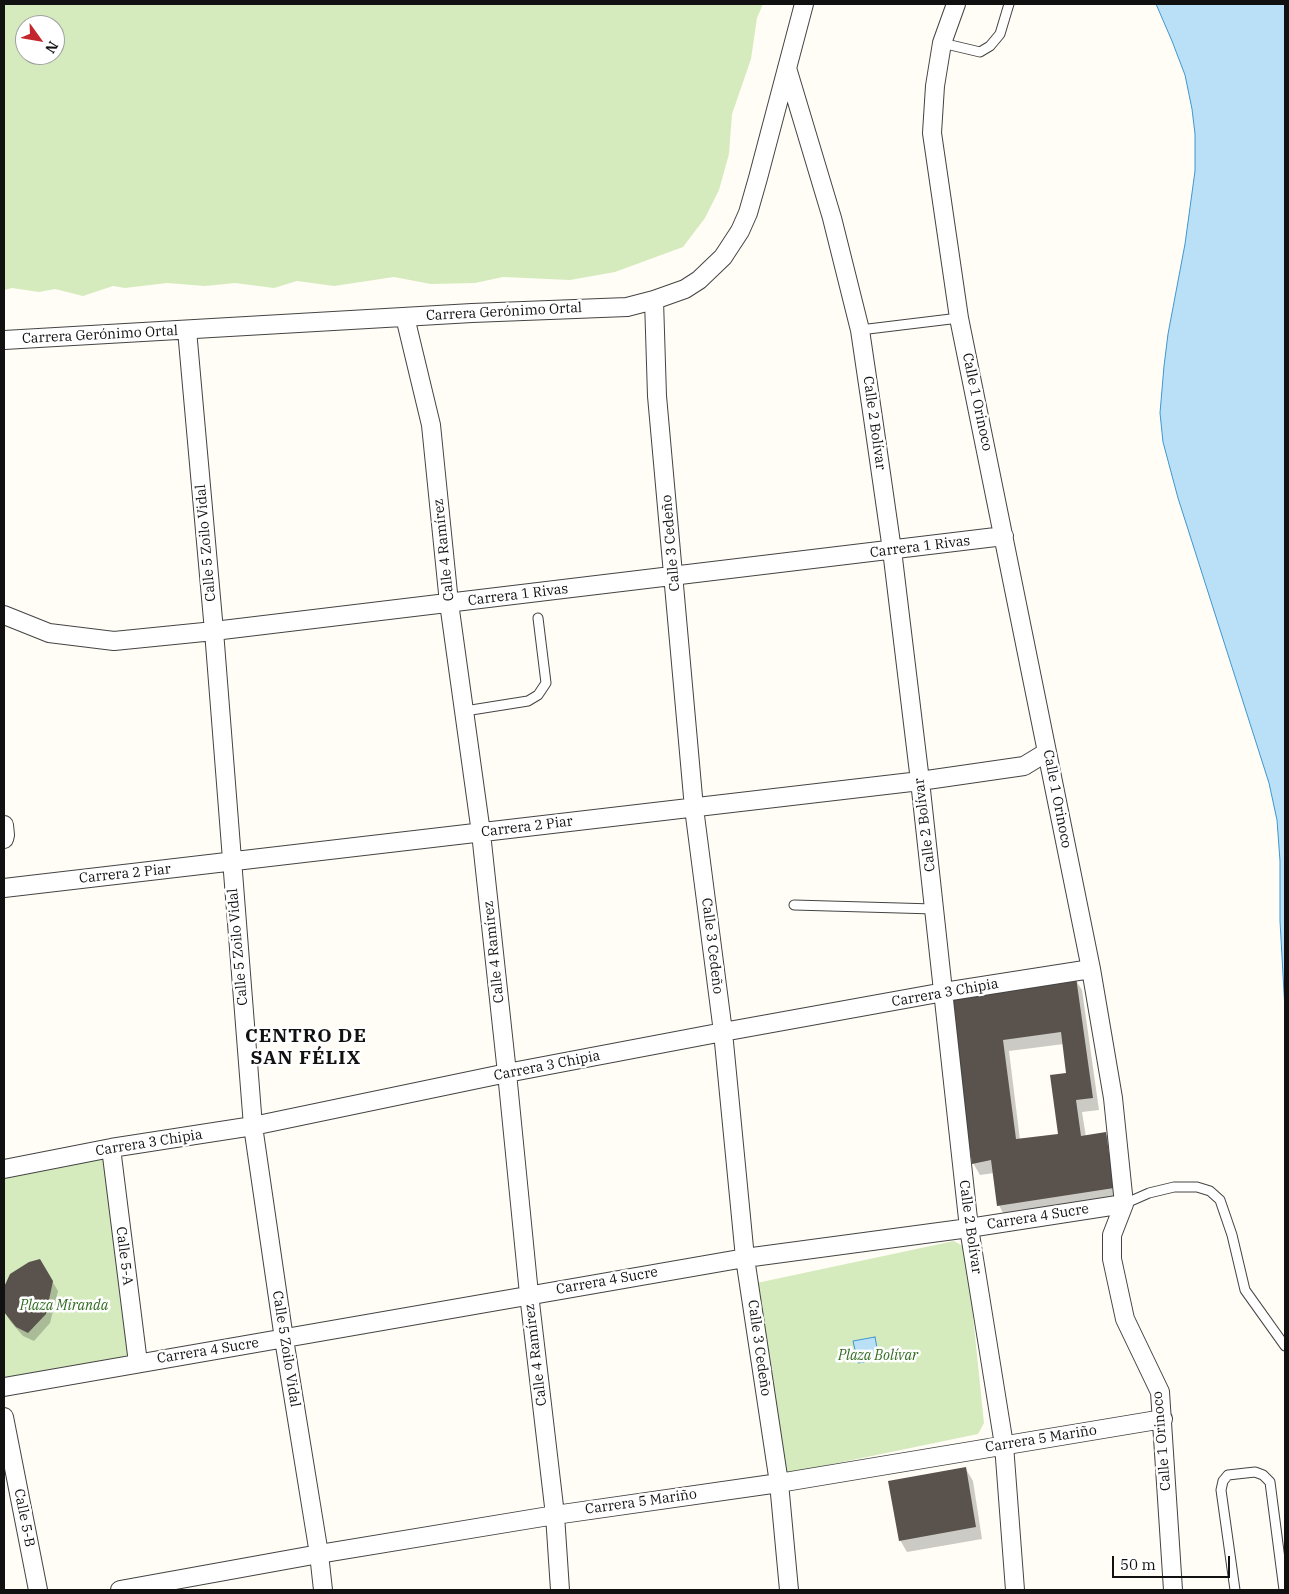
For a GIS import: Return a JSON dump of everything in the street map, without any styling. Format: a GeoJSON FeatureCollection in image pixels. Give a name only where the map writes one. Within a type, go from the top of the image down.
{"type":"FeatureCollection","features":[{"type":"Feature","properties":{"kind":"street","name":"Carrera Gerónimo Ortal"},"geometry":{"type":"LineString","coordinates":[[4,340],[472,313],[627,307],[685,289],[699,280],[723,257],[733,244],[748,212],[804,4]]}},
{"type":"Feature","properties":{"kind":"street","name":"Calle 1 Orinoco"},"geometry":{"type":"LineString","coordinates":[[956,4],[942,43],[935,86],[932,133],[959,318],[1091,969],[1113,1098],[1124,1204],[1112,1235],[1112,1259],[1125,1319],[1160,1392],[1173,1590]]}},
{"type":"Feature","properties":{"kind":"street","name":"Calle 2 Bolívar"},"geometry":{"type":"LineString","coordinates":[[787,68],[832,218],[860,330],[892,550],[920,781],[968,1228],[1004,1445],[1015,1590]]}},
{"type":"Feature","properties":{"kind":"street","name":"Calle 3 Cedeño"},"geometry":{"type":"LineString","coordinates":[[654,300],[657,396],[694,808],[723,1032],[745,1258],[779,1483],[789,1590]]}},
{"type":"Feature","properties":{"kind":"street","name":"Calle 4 Ramírez"},"geometry":{"type":"LineString","coordinates":[[405,317],[430,425],[450,603],[481,833],[529,1294],[555,1515],[560,1590]]}},
{"type":"Feature","properties":{"kind":"street","name":"Calle 5 Zoilo Vidal"},"geometry":{"type":"LineString","coordinates":[[187,330],[214,631],[253,1126],[323,1590]]}},
{"type":"Feature","properties":{"kind":"street","name":"Carrera 1 Rivas"},"geometry":{"type":"LineString","coordinates":[[4,615],[49,633],[114,641],[214,631],[1004,536]]}},
{"type":"Feature","properties":{"kind":"street","name":"Carrera 2 Piar"},"geometry":{"type":"LineString","coordinates":[[4,888],[920,781],[1024,766],[1047,752]]}},
{"type":"Feature","properties":{"kind":"street"},"geometry":{"type":"LineString","coordinates":[[4,825],[4,839]]}},
{"type":"Feature","properties":{"kind":"street","name":"Carrera 3 Chipia"},"geometry":{"type":"LineString","coordinates":[[4,1169],[111,1148],[253,1126],[507,1073],[723,1032],[944,992],[1091,969]]}},
{"type":"Feature","properties":{"kind":"street","name":"Calle 5-A"},"geometry":{"type":"LineString","coordinates":[[111,1148],[138,1363]]}},
{"type":"Feature","properties":{"kind":"street","name":"Carrera 4 Sucre"},"geometry":{"type":"LineString","coordinates":[[4,1387],[529,1294],[745,1258],[968,1228],[1124,1204]]}},
{"type":"Feature","properties":{"kind":"street","name":"Calle 5-B"},"geometry":{"type":"LineString","coordinates":[[4,1417],[38,1590]]}},
{"type":"Feature","properties":{"kind":"street","name":"Carrera 5 Mariño"},"geometry":{"type":"LineString","coordinates":[[120,1590],[319,1554],[555,1515],[779,1483],[1163,1419]]}},
{"type":"Feature","properties":{"kind":"lane"},"geometry":{"type":"LineString","coordinates":[[942,43],[980,52],[990,46],[1000,34],[1009,4]]}},
{"type":"Feature","properties":{"kind":"lane"},"geometry":{"type":"LineString","coordinates":[[860,330],[959,318]]}},
{"type":"Feature","properties":{"kind":"lane"},"geometry":{"type":"LineString","coordinates":[[465,712],[528,701],[538,695],[546,683],[538,618]]}},
{"type":"Feature","properties":{"kind":"lane"},"geometry":{"type":"LineString","coordinates":[[794,905],[934,909]]}},
{"type":"Feature","properties":{"kind":"lane"},"geometry":{"type":"LineString","coordinates":[[1124,1204],[1150,1192],[1174,1187],[1197,1187],[1210,1191],[1220,1200],[1232,1235],[1245,1290],[1285,1346]]}},
{"type":"Feature","properties":{"kind":"lane"},"geometry":{"type":"LineString","coordinates":[[1235,1590],[1221,1490],[1223,1481],[1228,1475],[1255,1472],[1263,1475],[1270,1482],[1284,1590]]}},
{"type":"Feature","properties":{"kind":"green space"},"geometry":{"type":"Polygon","coordinates":[[[4,4],[763,4],[757,18],[751,59],[732,114],[729,154],[719,190],[705,218],[683,247],[615,272],[570,280],[503,277],[475,283],[431,284],[394,277],[334,286],[297,281],[274,288],[235,283],[205,286],[167,283],[125,288],[113,286],[83,296],[55,289],[39,292],[12,288],[4,290],[4,4]]]}},
{"type":"Feature","properties":{"kind":"green space","name":"Plaza Miranda"},"geometry":{"type":"Polygon","coordinates":[[[106,1154],[131,1358],[4,1380],[4,1175],[106,1154]]]}},
{"type":"Feature","properties":{"kind":"green space","name":"Plaza Bolívar"},"geometry":{"type":"Polygon","coordinates":[[[954,1241],[966,1248],[984,1423],[978,1434],[770,1477],[752,1284],[954,1241]]]}},
{"type":"Feature","properties":{"kind":"water"},"geometry":{"type":"Polygon","coordinates":[[[1156,4],[1285,4],[1285,1010],[1277,820],[1269,783],[1178,498],[1163,442],[1160,413],[1164,366],[1185,244],[1195,171],[1195,134],[1185,75],[1156,4]]]}},
{"type":"Feature","properties":{"kind":"water"},"geometry":{"type":"Polygon","coordinates":[[[875,1337],[879,1359],[858,1363],[853,1341],[875,1337]]]}},
{"type":"Feature","properties":{"kind":"building"},"geometry":{"type":"Polygon","coordinates":[[[1076,977],[1093,1098],[1076,1100],[1081,1136],[1106,1132],[1114,1188],[997,1206],[991,1160],[972,1164],[948,996],[1076,977]],[[1061,1032],[1003,1040],[1016,1139],[1058,1134],[1050,1075],[1066,1073],[1061,1032]]]}},
{"type":"Feature","properties":{"kind":"building"},"geometry":{"type":"Polygon","coordinates":[[[40,1259],[53,1281],[46,1314],[28,1333],[16,1327],[4,1312],[4,1287],[10,1274],[29,1262],[40,1259]]]}},
{"type":"Feature","properties":{"kind":"building"},"geometry":{"type":"Polygon","coordinates":[[[966,1467],[976,1527],[899,1541],[888,1481],[966,1467]]]}},
{"type":"Feature","properties":{"kind":"district","name":"CENTRO DE SAN FÉLIX"},"geometry":{"type":"Point","coordinates":[306,1048]}}]}
